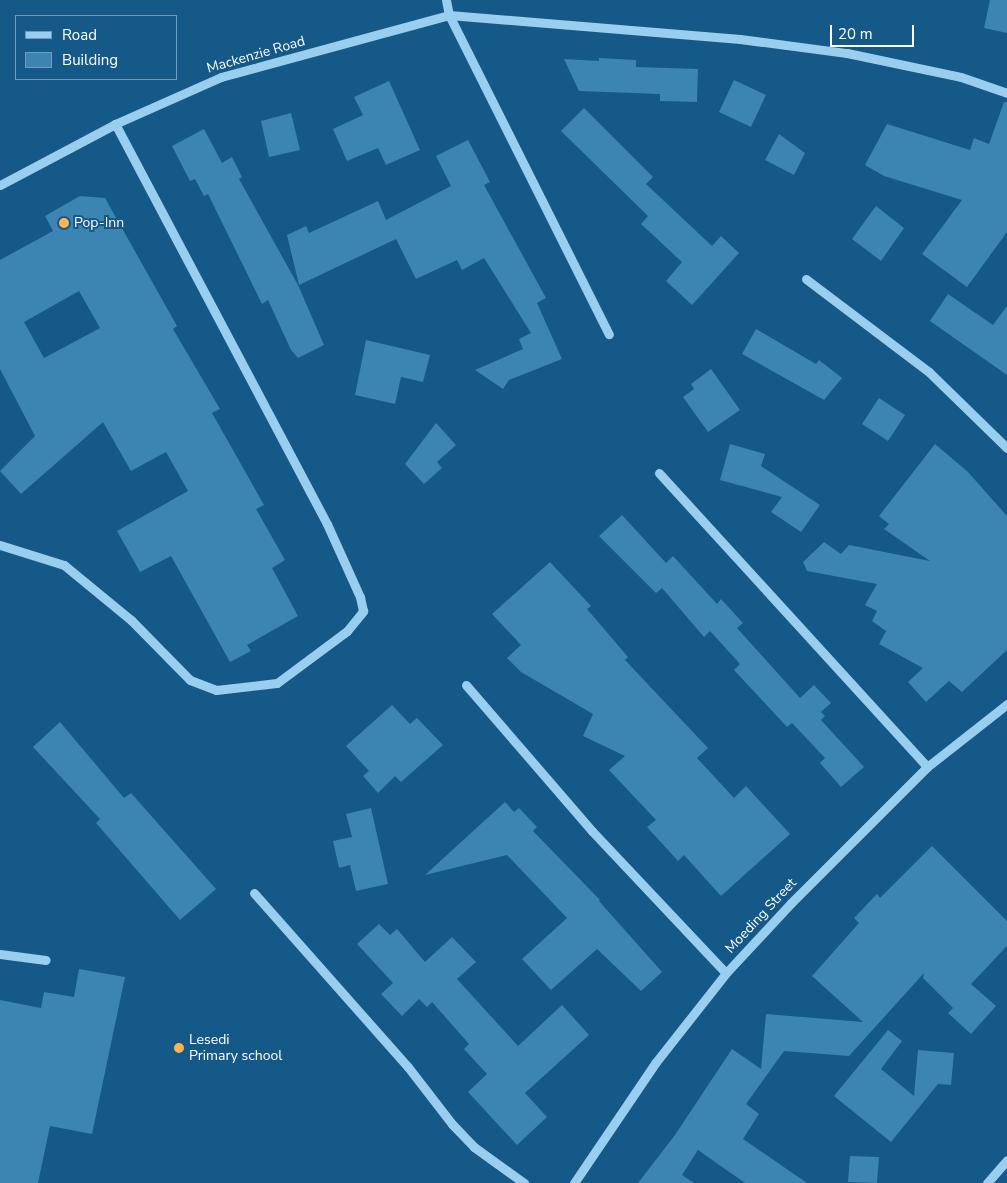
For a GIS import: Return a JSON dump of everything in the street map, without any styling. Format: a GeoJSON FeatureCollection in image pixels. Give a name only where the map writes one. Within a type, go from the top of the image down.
{"type":"FeatureCollection","features":[{"type":"Feature","properties":{"kind":"street"},"geometry":{"type":"LineString","coordinates":[[446,0],[449,15],[609,334]]}},
{"type":"Feature","properties":{"kind":"street","name":"Mackenzie Road"},"geometry":{"type":"LineString","coordinates":[[0,185],[115,124],[221,77],[449,15],[740,39],[847,53],[961,77],[1007,93]]}},
{"type":"Feature","properties":{"kind":"street"},"geometry":{"type":"LineString","coordinates":[[0,544],[64,566],[131,620],[190,680],[216,690],[277,683],[348,631],[363,611],[360,597],[327,524],[115,124]]}},
{"type":"Feature","properties":{"kind":"street"},"geometry":{"type":"LineString","coordinates":[[806,279],[929,372],[1007,448]]}},
{"type":"Feature","properties":{"kind":"street"},"geometry":{"type":"LineString","coordinates":[[659,473],[927,767]]}},
{"type":"Feature","properties":{"kind":"street"},"geometry":{"type":"LineString","coordinates":[[466,685],[592,831],[726,973]]}},
{"type":"Feature","properties":{"kind":"street","name":"Moeding Street"},"geometry":{"type":"LineString","coordinates":[[574,1183],[656,1062],[726,973],[791,902],[927,767],[1007,704]]}},
{"type":"Feature","properties":{"kind":"street"},"geometry":{"type":"LineString","coordinates":[[254,893],[408,1067],[452,1124],[474,1147],[524,1183]]}},
{"type":"Feature","properties":{"kind":"street"},"geometry":{"type":"LineString","coordinates":[[0,954],[46,960]]}},
{"type":"Feature","properties":{"kind":"street"},"geometry":{"type":"LineString","coordinates":[[987,1183],[1007,1160]]}},
{"type":"Feature","properties":{"kind":"building"},"geometry":{"type":"Polygon","coordinates":[[[990,0],[1007,0],[1007,33],[984,28],[990,0]]]}},
{"type":"Feature","properties":{"kind":"building"},"geometry":{"type":"Polygon","coordinates":[[[599,58],[636,60],[636,67],[698,69],[697,102],[660,101],[660,94],[579,91],[564,59],[599,61],[599,58]]]}},
{"type":"Feature","properties":{"kind":"building"},"geometry":{"type":"Polygon","coordinates":[[[734,80],[766,95],[751,127],[719,112],[734,80]]]}},
{"type":"Feature","properties":{"kind":"building"},"geometry":{"type":"Polygon","coordinates":[[[389,81],[420,150],[386,165],[378,148],[347,161],[333,129],[363,115],[354,97],[389,81]]]}},
{"type":"Feature","properties":{"kind":"building"},"geometry":{"type":"Polygon","coordinates":[[[1004,102],[1007,102],[1007,232],[967,287],[922,254],[962,200],[884,176],[865,165],[887,124],[970,150],[974,138],[989,144],[1004,102]]]}},
{"type":"Feature","properties":{"kind":"building"},"geometry":{"type":"Polygon","coordinates":[[[584,108],[653,177],[646,184],[712,246],[721,236],[739,253],[692,305],[666,281],[682,262],[641,224],[648,216],[561,131],[584,108]]]}},
{"type":"Feature","properties":{"kind":"building"},"geometry":{"type":"Polygon","coordinates":[[[291,113],[300,150],[269,157],[261,121],[291,113]]]}},
{"type":"Feature","properties":{"kind":"building"},"geometry":{"type":"Polygon","coordinates":[[[204,129],[222,163],[232,157],[242,177],[239,179],[298,285],[324,345],[298,358],[291,350],[268,300],[262,304],[208,194],[204,196],[195,179],[190,181],[172,146],[204,129]]]}},
{"type":"Feature","properties":{"kind":"building"},"geometry":{"type":"Polygon","coordinates":[[[779,134],[805,153],[794,175],[765,160],[779,134]]]}},
{"type":"Feature","properties":{"kind":"building"},"geometry":{"type":"Polygon","coordinates":[[[468,140],[490,182],[484,185],[546,298],[537,303],[562,359],[509,380],[503,389],[475,370],[523,349],[519,339],[531,333],[484,258],[462,270],[457,260],[416,279],[396,239],[299,285],[287,235],[306,226],[309,233],[378,201],[386,220],[451,186],[436,156],[468,140]]]}},
{"type":"Feature","properties":{"kind":"building"},"geometry":{"type":"Polygon","coordinates":[[[80,196],[105,198],[177,326],[173,329],[220,409],[212,413],[264,505],[256,509],[285,560],[272,568],[298,616],[247,645],[251,651],[230,662],[171,556],[140,572],[117,531],[188,491],[166,452],[131,471],[103,422],[21,494],[0,471],[35,436],[0,369],[0,260],[53,231],[45,216],[80,196]],[[79,291],[24,322],[44,358],[100,328],[79,291]]]}},
{"type":"Feature","properties":{"kind":"building"},"geometry":{"type":"Polygon","coordinates":[[[876,206],[904,228],[881,261],[852,239],[876,206]]]}},
{"type":"Feature","properties":{"kind":"building"},"geometry":{"type":"Polygon","coordinates":[[[948,294],[993,325],[1007,306],[1007,375],[930,321],[948,294]]]}},
{"type":"Feature","properties":{"kind":"building"},"geometry":{"type":"Polygon","coordinates":[[[756,329],[816,364],[819,360],[842,378],[824,400],[742,354],[756,329]]]}},
{"type":"Feature","properties":{"kind":"building"},"geometry":{"type":"Polygon","coordinates":[[[366,340],[430,355],[423,382],[401,377],[395,404],[355,395],[366,340]]]}},
{"type":"Feature","properties":{"kind":"building"},"geometry":{"type":"Polygon","coordinates":[[[711,369],[740,410],[708,432],[683,397],[694,389],[691,384],[711,369]]]}},
{"type":"Feature","properties":{"kind":"building"},"geometry":{"type":"Polygon","coordinates":[[[879,398],[905,415],[888,441],[862,424],[879,398]]]}},
{"type":"Feature","properties":{"kind":"building"},"geometry":{"type":"Polygon","coordinates":[[[436,423],[456,445],[437,462],[442,468],[424,484],[405,464],[436,423]]]}},
{"type":"Feature","properties":{"kind":"building"},"geometry":{"type":"Polygon","coordinates":[[[730,444],[765,454],[761,466],[820,505],[801,532],[771,512],[782,497],[720,480],[730,444]]]}},
{"type":"Feature","properties":{"kind":"building"},"geometry":{"type":"Polygon","coordinates":[[[935,444],[968,472],[1007,516],[1007,650],[962,692],[949,681],[926,702],[908,682],[923,668],[879,644],[886,631],[872,621],[877,611],[865,605],[877,584],[807,571],[803,562],[824,542],[841,554],[849,545],[930,561],[884,529],[889,524],[879,516],[935,444]]]}},
{"type":"Feature","properties":{"kind":"building"},"geometry":{"type":"Polygon","coordinates":[[[622,515],[666,563],[673,556],[717,604],[721,599],[743,623],[737,628],[800,698],[814,685],[831,703],[821,712],[825,716],[821,720],[864,767],[841,787],[820,763],[825,758],[792,723],[787,727],[734,670],[740,664],[710,631],[704,637],[662,588],[656,593],[599,536],[622,515]]]}},
{"type":"Feature","properties":{"kind":"building"},"geometry":{"type":"Polygon","coordinates":[[[550,562],[591,606],[587,609],[628,657],[625,660],[708,748],[697,758],[734,798],[746,786],[790,834],[721,896],[684,855],[678,861],[647,827],[656,820],[609,770],[625,756],[583,736],[593,714],[521,672],[507,658],[521,645],[492,614],[550,562]]]}},
{"type":"Feature","properties":{"kind":"building"},"geometry":{"type":"Polygon","coordinates":[[[392,705],[410,724],[417,718],[443,745],[401,782],[395,776],[378,793],[363,776],[369,771],[346,746],[392,705]]]}},
{"type":"Feature","properties":{"kind":"building"},"geometry":{"type":"Polygon","coordinates":[[[60,722],[124,798],[131,793],[216,889],[180,920],[96,823],[100,819],[33,747],[60,722]]]}},
{"type":"Feature","properties":{"kind":"building"},"geometry":{"type":"Polygon","coordinates":[[[505,802],[514,812],[519,808],[537,827],[533,831],[600,900],[662,972],[641,991],[597,949],[551,990],[522,959],[567,918],[507,855],[425,875],[505,802]]]}},
{"type":"Feature","properties":{"kind":"building"},"geometry":{"type":"Polygon","coordinates":[[[371,808],[388,884],[356,891],[350,865],[339,868],[333,841],[352,837],[346,814],[371,808]]]}},
{"type":"Feature","properties":{"kind":"building"},"geometry":{"type":"Polygon","coordinates":[[[932,846],[1007,921],[1007,946],[971,984],[996,1006],[971,1034],[948,1013],[953,1008],[923,978],[924,973],[849,1056],[784,1051],[746,1104],[759,1114],[743,1139],[807,1183],[745,1183],[698,1150],[682,1175],[694,1183],[638,1183],[675,1135],[732,1049],[761,1069],[766,1014],[863,1022],[812,976],[859,923],[854,918],[877,894],[880,898],[932,846]]]}},
{"type":"Feature","properties":{"kind":"building"},"geometry":{"type":"Polygon","coordinates":[[[379,924],[390,935],[397,929],[425,962],[452,937],[476,962],[457,979],[518,1046],[562,1005],[589,1035],[525,1093],[547,1117],[517,1145],[468,1092],[487,1074],[464,1049],[469,1044],[432,1002],[427,1007],[419,999],[402,1016],[381,994],[393,983],[357,944],[379,924]]]}},
{"type":"Feature","properties":{"kind":"building"},"geometry":{"type":"Polygon","coordinates":[[[79,969],[125,977],[92,1134],[50,1126],[38,1183],[0,1183],[0,1000],[41,1008],[44,992],[74,997],[79,969]]]}},
{"type":"Feature","properties":{"kind":"building"},"geometry":{"type":"Polygon","coordinates":[[[888,1030],[902,1041],[881,1069],[914,1096],[918,1050],[954,1053],[951,1085],[938,1084],[891,1142],[834,1096],[888,1030]]]}},
{"type":"Feature","properties":{"kind":"building"},"geometry":{"type":"Polygon","coordinates":[[[850,1156],[879,1157],[877,1183],[848,1182],[850,1156]]]}},
{"type":"Feature","properties":{"kind":"place","name":"Pop-Inn"},"geometry":{"type":"Point","coordinates":[64,223]}},
{"type":"Feature","properties":{"kind":"place","name":"Lesedi Primary school"},"geometry":{"type":"Point","coordinates":[179,1048]}}]}
